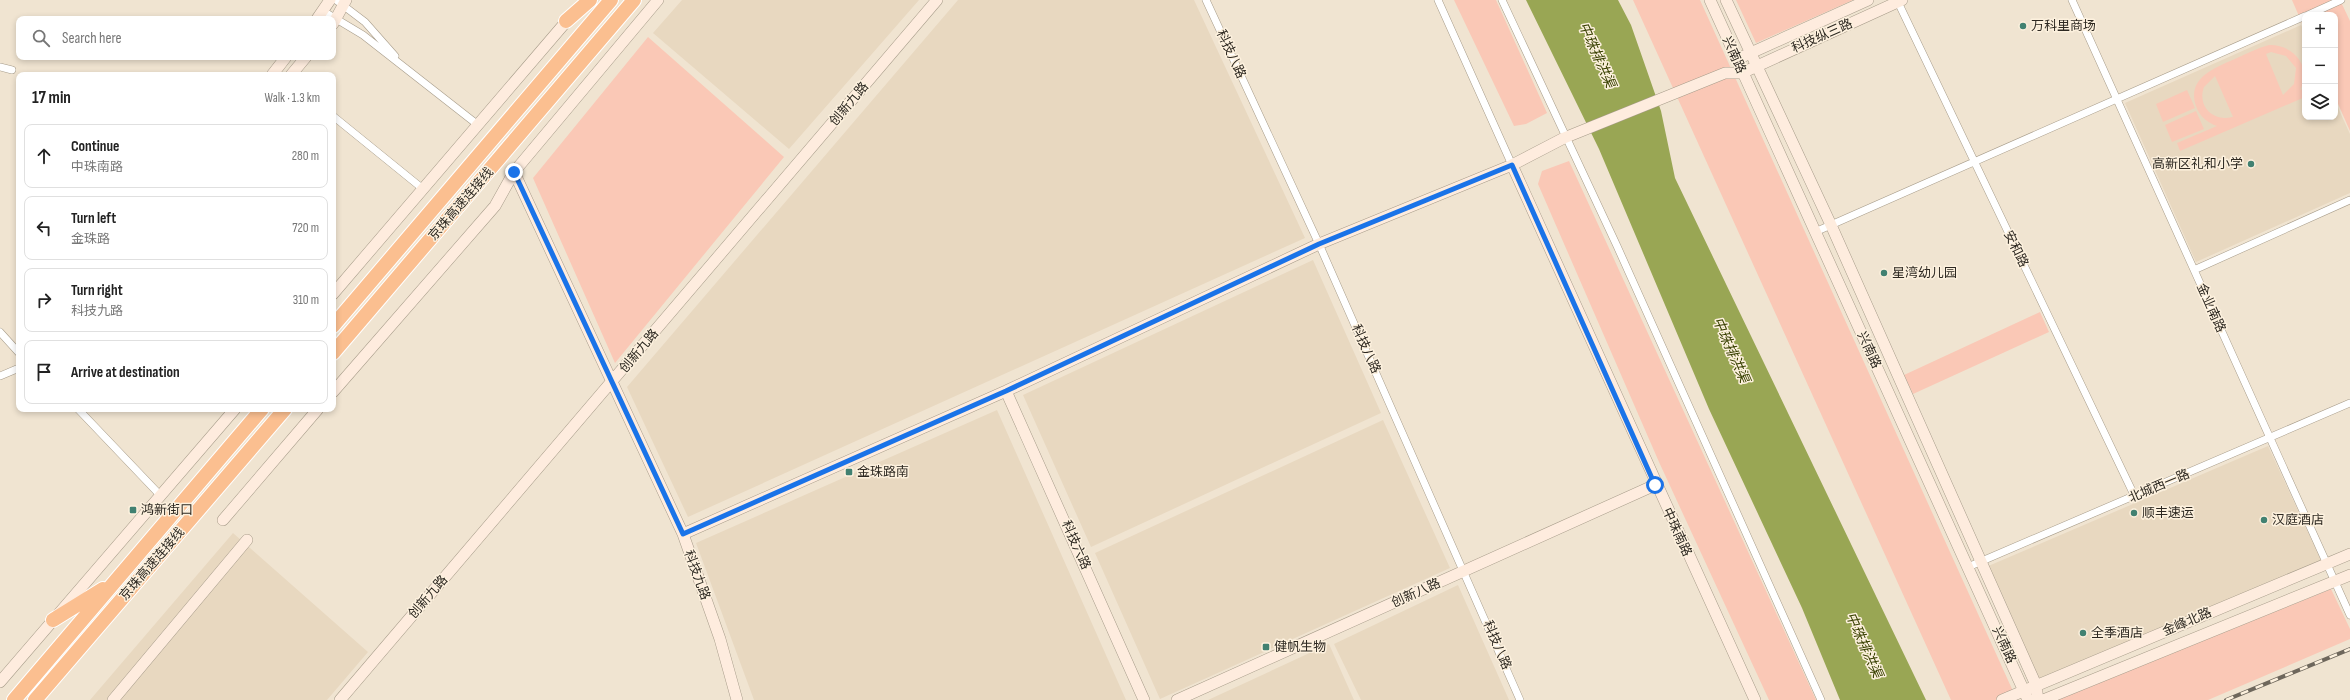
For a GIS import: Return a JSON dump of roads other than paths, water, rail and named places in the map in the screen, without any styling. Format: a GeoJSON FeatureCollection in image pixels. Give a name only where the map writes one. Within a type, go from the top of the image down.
{"type":"FeatureCollection","features":[{"type":"Feature","properties":{"kind":"highway"},"geometry":{"type":"LineString","coordinates":[[566,21],[590,0]]}},
{"type":"Feature","properties":{"kind":"highway","name":"京珠高速连接线"},"geometry":{"type":"LineString","coordinates":[[336,322],[611,0]]}},
{"type":"Feature","properties":{"kind":"highway","name":"京珠高速连接线"},"geometry":{"type":"LineString","coordinates":[[336,349],[634,0]]}},
{"type":"Feature","properties":{"kind":"highway","name":"京珠高速连接线"},"geometry":{"type":"LineString","coordinates":[[14,700],[259,412]]}},
{"type":"Feature","properties":{"kind":"highway","name":"京珠高速连接线"},"geometry":{"type":"LineString","coordinates":[[35,700],[282,412]]}},
{"type":"Feature","properties":{"kind":"highway"},"geometry":{"type":"LineString","coordinates":[[53,620],[115,582]]}},
{"type":"Feature","properties":{"kind":"highway"},"geometry":{"type":"LineString","coordinates":[[48,700],[90,636]]}},
{"type":"Feature","properties":{"kind":"street"},"geometry":{"type":"LineString","coordinates":[[320,15],[330,0]]}},
{"type":"Feature","properties":{"kind":"street"},"geometry":{"type":"LineString","coordinates":[[336,290],[584,0]]}},
{"type":"Feature","properties":{"kind":"street"},"geometry":{"type":"LineString","coordinates":[[336,389],[495,206],[514,172],[658,0]]}},
{"type":"Feature","properties":{"kind":"street","name":"创新九路"},"geometry":{"type":"LineString","coordinates":[[340,700],[937,0]]}},
{"type":"Feature","properties":{"kind":"street","name":"科技八路"},"geometry":{"type":"LineString","coordinates":[[1206,0],[1319,244],[1520,700]]}},
{"type":"Feature","properties":{"kind":"street"},"geometry":{"type":"LineString","coordinates":[[1438,0],[1512,165]]}},
{"type":"Feature","properties":{"kind":"street"},"geometry":{"type":"LineString","coordinates":[[1502,0],[1564,138],[1617,246],[1821,700]]}},
{"type":"Feature","properties":{"kind":"street","name":"兴南路"},"geometry":{"type":"LineString","coordinates":[[1710,0],[2026,695]]}},
{"type":"Feature","properties":{"kind":"street","name":"兴南路"},"geometry":{"type":"LineString","coordinates":[[1726,0],[1831,225],[2036,685],[2038,700]]}},
{"type":"Feature","properties":{"kind":"street","name":"科技纵三路"},"geometry":{"type":"LineString","coordinates":[[1736,60],[1868,0]]}},
{"type":"Feature","properties":{"kind":"street","name":"金业南路"},"geometry":{"type":"LineString","coordinates":[[2072,0],[2350,615]]}},
{"type":"Feature","properties":{"kind":"street"},"geometry":{"type":"LineString","coordinates":[[2315,12],[2341,0]]}},
{"type":"Feature","properties":{"kind":"street","name":"科技纵三路"},"geometry":{"type":"LineString","coordinates":[[1742,73],[1899,1]]}},
{"type":"Feature","properties":{"kind":"street","name":"安和路"},"geometry":{"type":"LineString","coordinates":[[1899,1],[1974,162],[2135,496]]}},
{"type":"Feature","properties":{"kind":"street"},"geometry":{"type":"LineString","coordinates":[[336,18],[342,2],[365,22],[408,69]]}},
{"type":"Feature","properties":{"kind":"street"},"geometry":{"type":"LineString","coordinates":[[1815,232],[2302,17]]}},
{"type":"Feature","properties":{"kind":"street"},"geometry":{"type":"LineString","coordinates":[[336,22],[363,35],[478,125]]}},
{"type":"Feature","properties":{"kind":"street"},"geometry":{"type":"LineString","coordinates":[[274,72],[284,60]]}},
{"type":"Feature","properties":{"kind":"street"},"geometry":{"type":"LineString","coordinates":[[294,72],[304,60]]}},
{"type":"Feature","properties":{"kind":"street"},"geometry":{"type":"LineString","coordinates":[[1725,73],[1736,60]]}},
{"type":"Feature","properties":{"kind":"street"},"geometry":{"type":"LineString","coordinates":[[0,67],[12,70]]}},
{"type":"Feature","properties":{"kind":"street"},"geometry":{"type":"LineString","coordinates":[[683,534],[1006,391],[1319,244],[1512,165],[1564,138],[1725,73],[1742,73]]}},
{"type":"Feature","properties":{"kind":"street"},"geometry":{"type":"LineString","coordinates":[[336,118],[423,189]]}},
{"type":"Feature","properties":{"kind":"street","name":"中珠南路"},"geometry":{"type":"LineString","coordinates":[[1512,165],[1655,485],[1755,700]]}},
{"type":"Feature","properties":{"kind":"street","name":"科技九路"},"geometry":{"type":"LineString","coordinates":[[514,172],[611,383],[683,534],[720,639],[737,700]]}},
{"type":"Feature","properties":{"kind":"street"},"geometry":{"type":"LineString","coordinates":[[2194,270],[2350,200]]}},
{"type":"Feature","properties":{"kind":"street"},"geometry":{"type":"LineString","coordinates":[[0,332],[16,350]]}},
{"type":"Feature","properties":{"kind":"street"},"geometry":{"type":"LineString","coordinates":[[0,376],[16,369]]}},
{"type":"Feature","properties":{"kind":"street","name":"科技六路"},"geometry":{"type":"LineString","coordinates":[[1006,391],[1144,700]]}},
{"type":"Feature","properties":{"kind":"street","name":"北城西一路"},"geometry":{"type":"LineString","coordinates":[[1968,567],[2350,403]]}},
{"type":"Feature","properties":{"kind":"street"},"geometry":{"type":"LineString","coordinates":[[81,412],[160,496]]}},
{"type":"Feature","properties":{"kind":"street"},"geometry":{"type":"LineString","coordinates":[[0,682],[232,412]]}},
{"type":"Feature","properties":{"kind":"street"},"geometry":{"type":"LineString","coordinates":[[223,520],[315,412]]}},
{"type":"Feature","properties":{"kind":"street","name":"创新八路"},"geometry":{"type":"LineString","coordinates":[[1177,700],[1655,485]]}},
{"type":"Feature","properties":{"kind":"street"},"geometry":{"type":"LineString","coordinates":[[113,700],[247,540]]}},
{"type":"Feature","properties":{"kind":"street","name":"金峰北路"},"geometry":{"type":"LineString","coordinates":[[2002,700],[2026,695],[2036,685],[2350,554]]}},
{"type":"Feature","properties":{"kind":"street","name":"金峰北路"},"geometry":{"type":"LineString","coordinates":[[2043,700],[2350,575]]}},
{"type":"Feature","properties":{"kind":"water","name":"中珠排洪渠"},"geometry":{"type":"Polygon","coordinates":[[[1526,0],[1618,0],[1631,25],[1661,111],[1675,178],[1926,700],[1840,700],[1802,608],[1709,409],[1599,149],[1526,0]]]}},
{"type":"Feature","properties":{"kind":"railway"},"geometry":{"type":"LineString","coordinates":[[2226,700],[2350,649]]}},
{"type":"Feature","properties":{"kind":"place","name":"万科里商场"},"geometry":{"type":"Point","coordinates":[2023,26]}},
{"type":"Feature","properties":{"kind":"place","name":"高新区礼和小学"},"geometry":{"type":"Point","coordinates":[2251,164]}},
{"type":"Feature","properties":{"kind":"place","name":"星湾幼儿园"},"geometry":{"type":"Point","coordinates":[1884,273]}},
{"type":"Feature","properties":{"kind":"place","name":"金珠路南"},"geometry":{"type":"Point","coordinates":[849,472]}},
{"type":"Feature","properties":{"kind":"place","name":"鸿新街口"},"geometry":{"type":"Point","coordinates":[133,510]}},
{"type":"Feature","properties":{"kind":"place","name":"顺丰速运"},"geometry":{"type":"Point","coordinates":[2134,513]}},
{"type":"Feature","properties":{"kind":"place","name":"汉庭酒店"},"geometry":{"type":"Point","coordinates":[2264,520]}},
{"type":"Feature","properties":{"kind":"place","name":"全季酒店"},"geometry":{"type":"Point","coordinates":[2083,633]}},
{"type":"Feature","properties":{"kind":"place","name":"健帆生物"},"geometry":{"type":"Point","coordinates":[1266,647]}}]}
